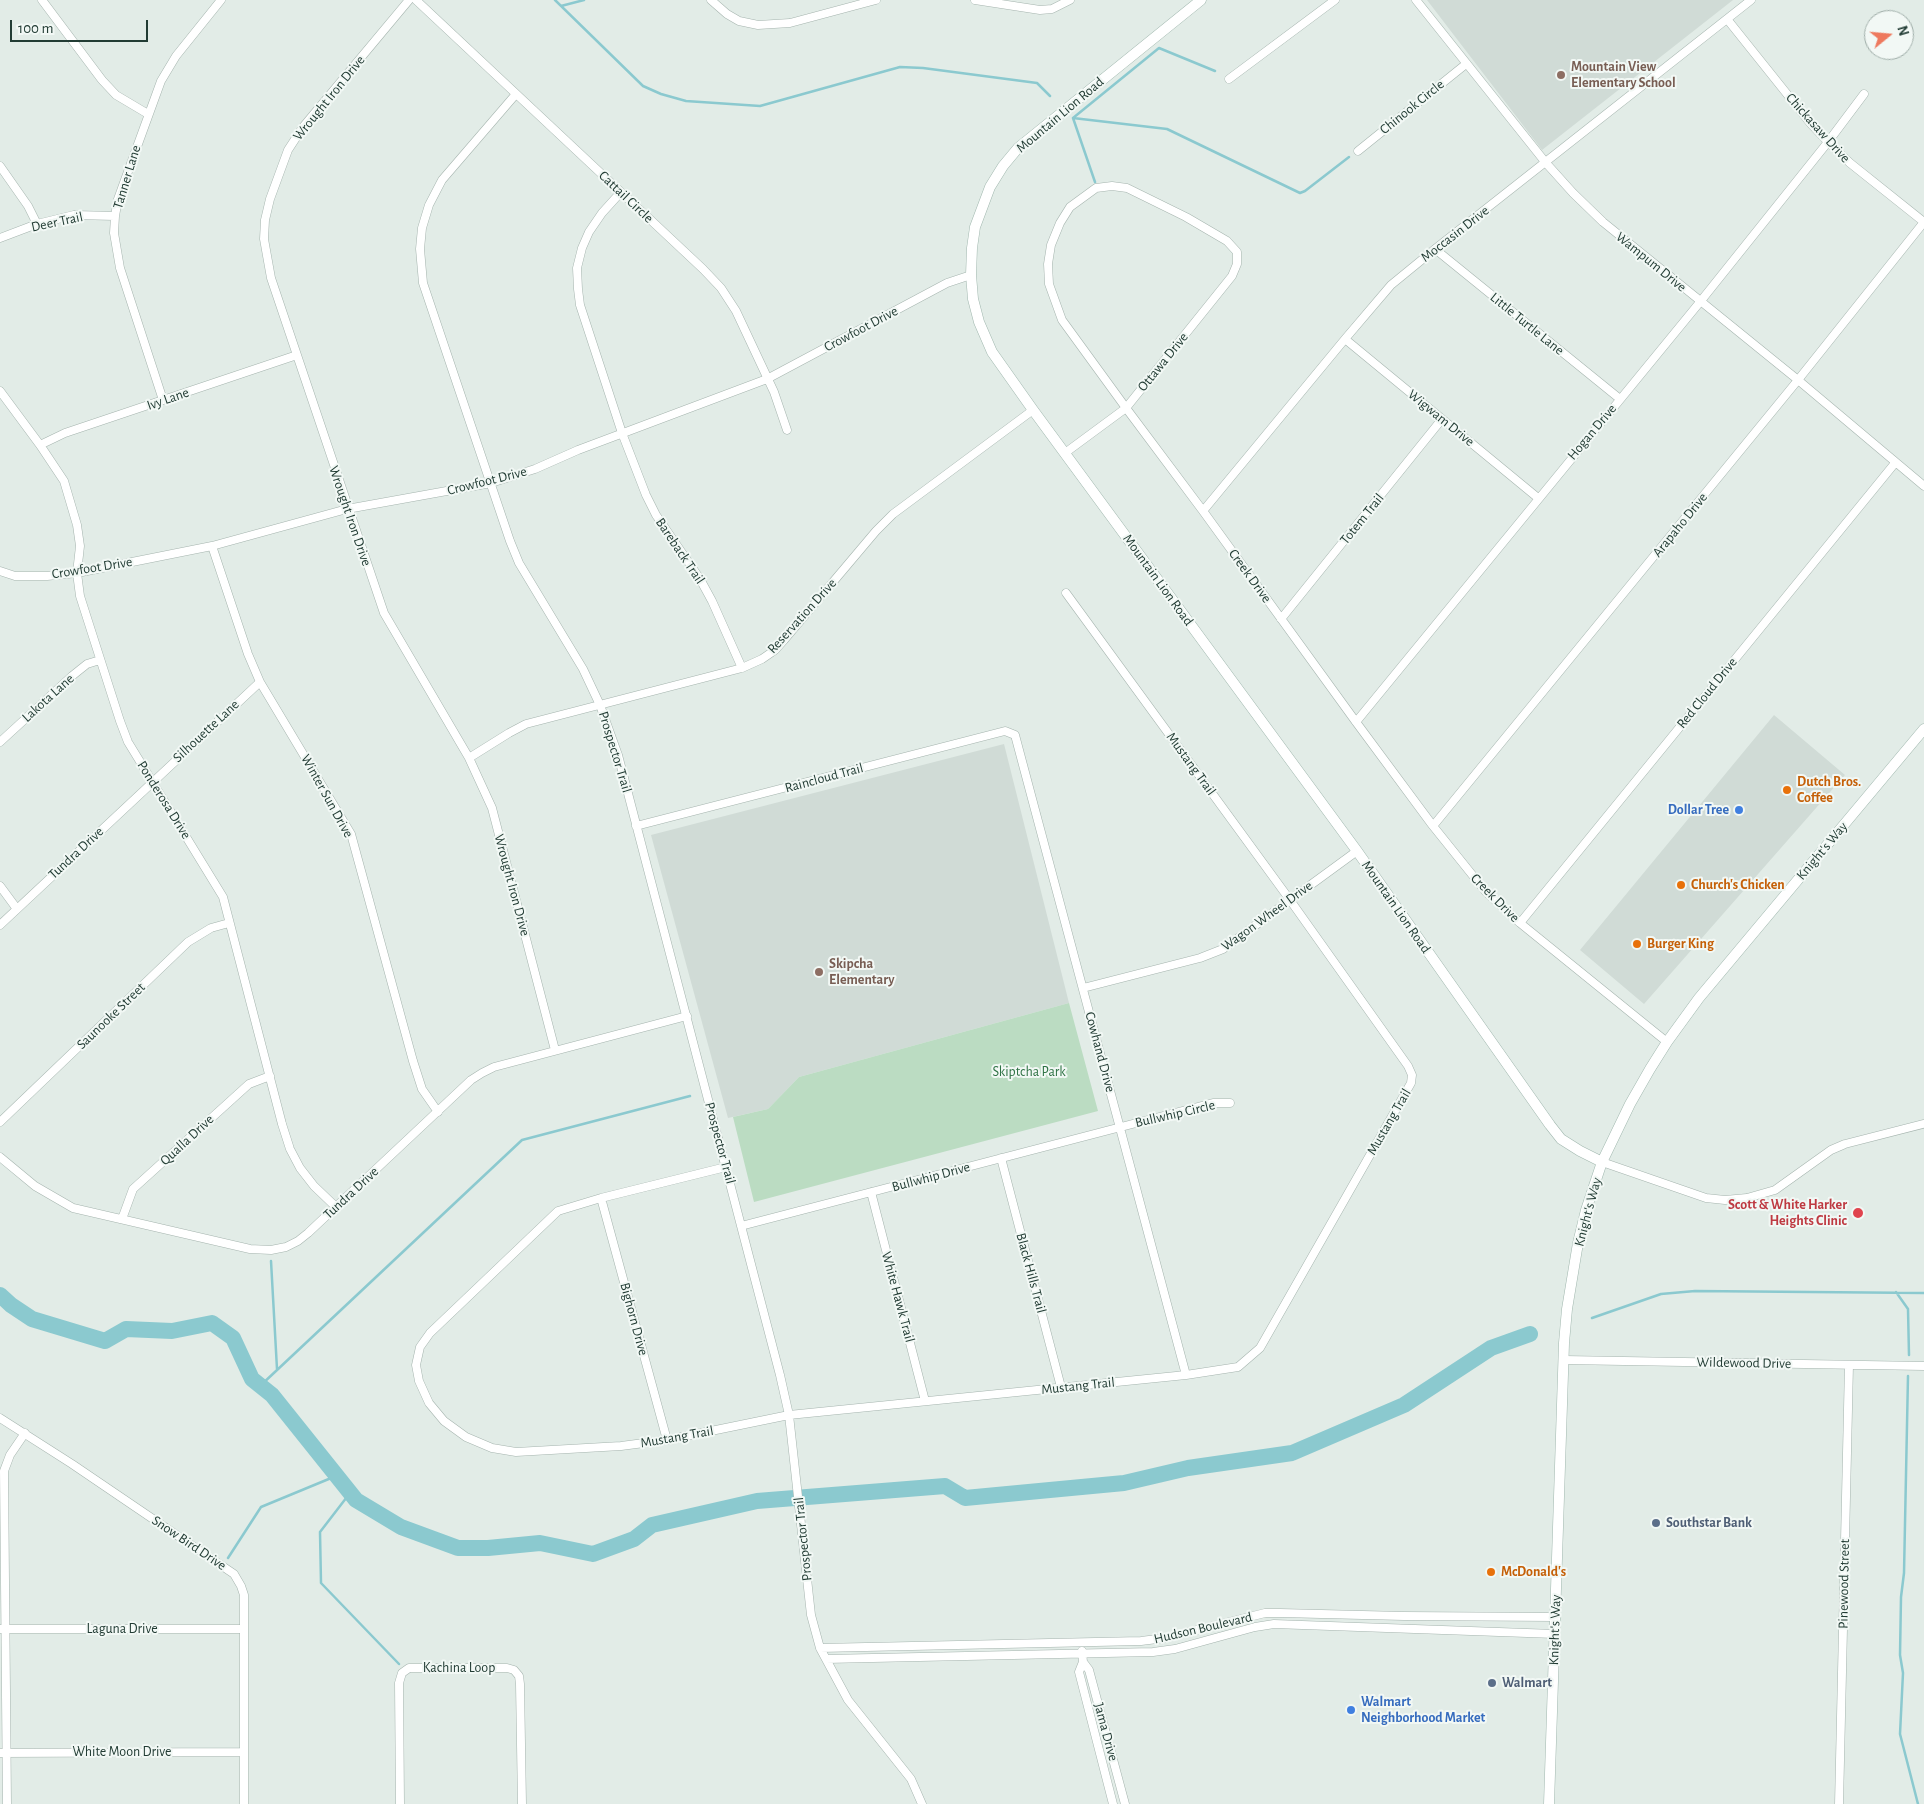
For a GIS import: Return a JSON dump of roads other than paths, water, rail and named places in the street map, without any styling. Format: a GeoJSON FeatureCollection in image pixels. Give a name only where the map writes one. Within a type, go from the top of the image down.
{"type":"FeatureCollection","features":[{"type":"Feature","properties":{"kind":"street"},"geometry":{"type":"LineString","coordinates":[[42,0],[116,95],[148,114]]}},
{"type":"Feature","properties":{"kind":"street","name":"Tanner Lane"},"geometry":{"type":"LineString","coordinates":[[163,400],[120,268],[114,233],[115,216],[118,199],[161,81],[176,56],[221,0]]}},
{"type":"Feature","properties":{"kind":"street","name":"Wrought Iron Drive"},"geometry":{"type":"LineString","coordinates":[[409,0],[303,127],[288,150],[270,199],[265,220],[264,239],[267,260],[296,355],[384,613],[469,758],[492,808],[555,1050]]}},
{"type":"Feature","properties":{"kind":"street","name":"Cattail Circle"},"geometry":{"type":"LineString","coordinates":[[416,0],[721,288],[736,311],[774,392],[788,430]]}},
{"type":"Feature","properties":{"kind":"street"},"geometry":{"type":"LineString","coordinates":[[711,0],[727,14],[758,26],[790,23],[876,0]]}},
{"type":"Feature","properties":{"kind":"street"},"geometry":{"type":"LineString","coordinates":[[975,0],[1040,10],[1052,9],[1070,0]]}},
{"type":"Feature","properties":{"kind":"street","name":"Mountain Lion Road"},"geometry":{"type":"LineString","coordinates":[[1201,0],[1018,148],[995,180],[975,227],[972,248],[971,275],[973,299],[978,322],[992,352],[1033,410],[1357,851],[1550,1125],[1561,1139],[1602,1162]]}},
{"type":"Feature","properties":{"kind":"street"},"geometry":{"type":"LineString","coordinates":[[1229,79],[1335,0]]}},
{"type":"Feature","properties":{"kind":"street","name":"Wampum Drive"},"geometry":{"type":"LineString","coordinates":[[1416,0],[1546,163],[1603,222],[1798,380],[1894,463],[1924,486]]}},
{"type":"Feature","properties":{"kind":"street","name":"Moccasin Drive"},"geometry":{"type":"LineString","coordinates":[[1203,511],[1391,285],[1751,0]]}},
{"type":"Feature","properties":{"kind":"street","name":"Chickasaw Drive"},"geometry":{"type":"LineString","coordinates":[[1727,19],[1811,124],[1828,142],[1850,163],[1924,222]]}},
{"type":"Feature","properties":{"kind":"street","name":"Chinook Circle"},"geometry":{"type":"LineString","coordinates":[[1358,151],[1466,64]]}},
{"type":"Feature","properties":{"kind":"street","name":"Prospector Trail"},"geometry":{"type":"LineString","coordinates":[[516,94],[442,180],[429,205],[422,228],[420,249],[423,283],[519,563],[570,645],[600,705],[618,755],[789,1415],[811,1615],[820,1648],[848,1700],[911,1779],[922,1804]]}},
{"type":"Feature","properties":{"kind":"street","name":"Hogan Drive"},"geometry":{"type":"LineString","coordinates":[[1356,722],[1700,302],[1864,94]]}},
{"type":"Feature","properties":{"kind":"street"},"geometry":{"type":"LineString","coordinates":[[0,166],[28,206],[37,224]]}},
{"type":"Feature","properties":{"kind":"street","name":"Creek Drive"},"geometry":{"type":"LineString","coordinates":[[1237,252],[1228,241],[1186,217],[1127,188],[1112,186],[1096,188],[1070,207],[1060,223],[1051,245],[1048,264],[1049,284],[1062,320],[1433,826],[1486,892],[1520,923],[1667,1042]]}},
{"type":"Feature","properties":{"kind":"street","name":"Bareback Trail"},"geometry":{"type":"LineString","coordinates":[[621,192],[588,232],[577,268],[580,305],[622,433],[646,496],[708,594],[742,668]]}},
{"type":"Feature","properties":{"kind":"street","name":"Deer Trail"},"geometry":{"type":"LineString","coordinates":[[0,238],[37,224],[74,215],[115,216]]}},
{"type":"Feature","properties":{"kind":"street","name":"Arapaho Drive"},"geometry":{"type":"LineString","coordinates":[[1433,826],[1798,380],[1924,222]]}},
{"type":"Feature","properties":{"kind":"street","name":"Little Turtle Lane"},"geometry":{"type":"LineString","coordinates":[[1435,249],[1620,399]]}},
{"type":"Feature","properties":{"kind":"street","name":"Ottawa Drive"},"geometry":{"type":"LineString","coordinates":[[1065,454],[1126,408],[1232,276],[1237,264],[1237,252]]}},
{"type":"Feature","properties":{"kind":"street","name":"Crowfoot Drive"},"geometry":{"type":"LineString","coordinates":[[0,571],[15,576],[47,576],[77,573],[212,546],[348,510],[490,483],[535,469],[578,450],[767,379],[947,283],[971,275]]}},
{"type":"Feature","properties":{"kind":"street","name":"Wigwam Drive"},"geometry":{"type":"LineString","coordinates":[[1345,339],[1538,498]]}},
{"type":"Feature","properties":{"kind":"street","name":"Ivy Lane"},"geometry":{"type":"LineString","coordinates":[[40,445],[65,433],[296,355]]}},
{"type":"Feature","properties":{"kind":"street","name":"Ponderosa Drive"},"geometry":{"type":"LineString","coordinates":[[0,391],[64,481],[72,504],[80,546],[77,573],[80,596],[128,742],[223,897],[290,1149],[314,1186],[336,1207]]}},
{"type":"Feature","properties":{"kind":"street","name":"Reservation Drive"},"geometry":{"type":"LineString","coordinates":[[469,758],[526,724],[742,668],[762,659],[775,650],[892,514],[1033,410]]}},
{"type":"Feature","properties":{"kind":"street","name":"Totem Trail"},"geometry":{"type":"LineString","coordinates":[[1281,619],[1442,419]]}},
{"type":"Feature","properties":{"kind":"street","name":"Red Cloud Drive"},"geometry":{"type":"LineString","coordinates":[[1520,923],[1894,463]]}},
{"type":"Feature","properties":{"kind":"street","name":"Winter Sun Drive"},"geometry":{"type":"LineString","coordinates":[[212,546],[248,654],[260,682],[351,834],[413,1061],[422,1089],[438,1112]]}},
{"type":"Feature","properties":{"kind":"street","name":"Mustang Trail"},"geometry":{"type":"LineString","coordinates":[[726,1167],[601,1198],[558,1211],[430,1333],[420,1347],[416,1365],[419,1381],[429,1403],[444,1421],[466,1437],[492,1448],[516,1452],[622,1446],[666,1440],[789,1415],[1186,1375],[1238,1367],[1260,1348],[1411,1082],[1412,1075],[1408,1066],[1290,900],[1066,593]]}},
{"type":"Feature","properties":{"kind":"street","name":"Lakota Lane"},"geometry":{"type":"LineString","coordinates":[[0,742],[72,676],[87,664],[100,660]]}},
{"type":"Feature","properties":{"kind":"street","name":"Silhouette Lane"},"geometry":{"type":"LineString","coordinates":[[153,781],[260,682]]}},
{"type":"Feature","properties":{"kind":"street","name":"Knight's Way"},"geometry":{"type":"LineString","coordinates":[[1549,1804],[1567,1309],[1578,1243],[1586,1210],[1602,1162],[1630,1104],[1667,1042],[1699,998],[1924,729]]}},
{"type":"Feature","properties":{"kind":"street","name":"Raincloud Trail"},"geometry":{"type":"LineString","coordinates":[[636,826],[1005,731],[1011,732]]}},
{"type":"Feature","properties":{"kind":"street","name":"Cowhand Drive"},"geometry":{"type":"LineString","coordinates":[[1011,732],[1015,735],[1186,1375]]}},
{"type":"Feature","properties":{"kind":"street","name":"Tundra Drive"},"geometry":{"type":"LineString","coordinates":[[0,925],[153,781]]}},
{"type":"Feature","properties":{"kind":"street","name":"Wagon Wheel Drive"},"geometry":{"type":"LineString","coordinates":[[1083,988],[1211,954],[1223,949],[1357,851]]}},
{"type":"Feature","properties":{"kind":"street"},"geometry":{"type":"LineString","coordinates":[[0,886],[17,909]]}},
{"type":"Feature","properties":{"kind":"street","name":"Saunooke Street"},"geometry":{"type":"LineString","coordinates":[[0,1122],[188,942],[211,928],[229,922]]}},
{"type":"Feature","properties":{"kind":"street","name":"Tundra Drive"},"geometry":{"type":"LineString","coordinates":[[0,1157],[35,1186],[73,1208],[250,1249],[271,1250],[286,1247],[298,1241],[471,1080],[482,1073],[494,1067],[555,1050],[687,1016]]}},
{"type":"Feature","properties":{"kind":"street","name":"Qualla Drive"},"geometry":{"type":"LineString","coordinates":[[122,1220],[133,1189],[249,1084],[270,1076]]}},
{"type":"Feature","properties":{"kind":"street","name":"Bullwhip Circle"},"geometry":{"type":"LineString","coordinates":[[1121,1127],[1214,1103],[1230,1103]]}},
{"type":"Feature","properties":{"kind":"street"},"geometry":{"type":"LineString","coordinates":[[1602,1162],[1706,1198],[1725,1200],[1747,1198],[1775,1190],[1831,1150],[1845,1144],[1923,1124]]}},
{"type":"Feature","properties":{"kind":"street","name":"Bullwhip Drive"},"geometry":{"type":"LineString","coordinates":[[741,1226],[1121,1127]]}},
{"type":"Feature","properties":{"kind":"street","name":"Black Hills Trail"},"geometry":{"type":"LineString","coordinates":[[1001,1158],[1061,1387]]}},
{"type":"Feature","properties":{"kind":"street","name":"White Hawk Trail"},"geometry":{"type":"LineString","coordinates":[[871,1192],[925,1401]]}},
{"type":"Feature","properties":{"kind":"street","name":"Bighorn Drive"},"geometry":{"type":"LineString","coordinates":[[601,1198],[666,1440]]}},
{"type":"Feature","properties":{"kind":"street","name":"Wildewood Drive"},"geometry":{"type":"LineString","coordinates":[[1564,1360],[1924,1366]]}},
{"type":"Feature","properties":{"kind":"street","name":"Pinewood Street"},"geometry":{"type":"LineString","coordinates":[[1839,1804],[1849,1365]]}},
{"type":"Feature","properties":{"kind":"street","name":"Snow Bird Drive"},"geometry":{"type":"LineString","coordinates":[[0,1418],[234,1574],[244,1595],[244,1804]]}},
{"type":"Feature","properties":{"kind":"street"},"geometry":{"type":"LineString","coordinates":[[7,1804],[4,1752],[2,1509],[4,1471],[10,1455],[25,1433]]}},
{"type":"Feature","properties":{"kind":"street","name":"Hudson Boulevard"},"geometry":{"type":"LineString","coordinates":[[820,1648],[1141,1641],[1166,1638],[1266,1613],[1555,1617]]}},
{"type":"Feature","properties":{"kind":"street"},"geometry":{"type":"LineString","coordinates":[[1312,1614],[1312,1624]]}},
{"type":"Feature","properties":{"kind":"street"},"geometry":{"type":"LineString","coordinates":[[1403,1628],[1404,1616]]}},
{"type":"Feature","properties":{"kind":"street"},"geometry":{"type":"LineString","coordinates":[[1470,1616],[1470,1631]]}},
{"type":"Feature","properties":{"kind":"street","name":"Hudson Boulevard"},"geometry":{"type":"LineString","coordinates":[[826,1659],[1082,1658],[1153,1652],[1192,1645],[1264,1626],[1312,1624],[1554,1634]]}},
{"type":"Feature","properties":{"kind":"street","name":"Laguna Drive"},"geometry":{"type":"LineString","coordinates":[[3,1630],[244,1629]]}},
{"type":"Feature","properties":{"kind":"street","name":"Jama Drive"},"geometry":{"type":"LineString","coordinates":[[1082,1642],[1082,1658],[1079,1672],[1113,1804]]}},
{"type":"Feature","properties":{"kind":"street","name":"Jama Drive"},"geometry":{"type":"LineString","coordinates":[[1082,1658],[1092,1679],[1126,1804]]}},
{"type":"Feature","properties":{"kind":"street","name":"Kachina Loop"},"geometry":{"type":"LineString","coordinates":[[400,1804],[399,1683],[402,1673],[409,1668],[507,1668],[514,1670],[519,1676],[520,1684],[522,1804]]}},
{"type":"Feature","properties":{"kind":"street","name":"White Moon Drive"},"geometry":{"type":"LineString","coordinates":[[4,1752],[243,1752]]}},
{"type":"Feature","properties":{"kind":"waterway"},"geometry":{"type":"LineString","coordinates":[[555,0],[643,86],[661,94],[686,101],[760,106],[900,67],[923,68],[1037,83],[1050,96]]}},
{"type":"Feature","properties":{"kind":"waterway"},"geometry":{"type":"LineString","coordinates":[[561,6],[584,0]]}},
{"type":"Feature","properties":{"kind":"waterway"},"geometry":{"type":"LineString","coordinates":[[1073,118],[1159,48],[1215,71]]}},
{"type":"Feature","properties":{"kind":"waterway"},"geometry":{"type":"LineString","coordinates":[[1073,118],[1167,129],[1300,193],[1349,157]]}},
{"type":"Feature","properties":{"kind":"waterway"},"geometry":{"type":"LineString","coordinates":[[1073,118],[1095,182]]}},
{"type":"Feature","properties":{"kind":"waterway"},"geometry":{"type":"LineString","coordinates":[[260,1386],[522,1140],[690,1096]]}},
{"type":"Feature","properties":{"kind":"waterway"},"geometry":{"type":"LineString","coordinates":[[271,1261],[277,1369]]}},
{"type":"Feature","properties":{"kind":"waterway"},"geometry":{"type":"LineString","coordinates":[[1592,1318],[1661,1294],[1695,1291],[1924,1293]]}},
{"type":"Feature","properties":{"kind":"waterway"},"geometry":{"type":"LineString","coordinates":[[1896,1292],[1908,1309],[1909,1355]]}},
{"type":"Feature","properties":{"kind":"waterway"},"geometry":{"type":"LineString","coordinates":[[0,1295],[32,1319],[105,1341],[126,1329],[172,1331],[212,1323],[233,1338],[252,1379],[272,1395],[356,1500],[401,1527],[458,1548],[488,1548],[540,1543],[593,1554],[634,1539],[652,1525],[757,1501],[945,1486],[965,1498],[1124,1483],[1188,1468],[1292,1453],[1404,1405],[1491,1348],[1530,1334]]}},
{"type":"Feature","properties":{"kind":"waterway"},"geometry":{"type":"LineString","coordinates":[[1908,1376],[1904,1573],[1901,1597],[1900,1655],[1903,1673],[1900,1734],[1918,1804]]}},
{"type":"Feature","properties":{"kind":"waterway"},"geometry":{"type":"LineString","coordinates":[[228,1558],[261,1507],[336,1476]]}},
{"type":"Feature","properties":{"kind":"waterway"},"geometry":{"type":"LineString","coordinates":[[350,1493],[320,1532],[321,1583],[399,1664]]}},
{"type":"Feature","properties":{"kind":"place","name":"Mountain View Elementary School"},"geometry":{"type":"Point","coordinates":[1561,75]}},
{"type":"Feature","properties":{"kind":"place","name":"Dutch Bros. Coffee"},"geometry":{"type":"Point","coordinates":[1787,790]}},
{"type":"Feature","properties":{"kind":"place","name":"Dollar Tree"},"geometry":{"type":"Point","coordinates":[1739,810]}},
{"type":"Feature","properties":{"kind":"place","name":"Church's Chicken"},"geometry":{"type":"Point","coordinates":[1681,885]}},
{"type":"Feature","properties":{"kind":"place","name":"Burger King"},"geometry":{"type":"Point","coordinates":[1637,944]}},
{"type":"Feature","properties":{"kind":"place","name":"Skipcha Elementary"},"geometry":{"type":"Point","coordinates":[819,972]}},
{"type":"Feature","properties":{"kind":"place","name":"Scott & White Harker Heights Clinic"},"geometry":{"type":"Point","coordinates":[1858,1213]}},
{"type":"Feature","properties":{"kind":"place","name":"Southstar Bank"},"geometry":{"type":"Point","coordinates":[1656,1523]}},
{"type":"Feature","properties":{"kind":"place","name":"McDonald's"},"geometry":{"type":"Point","coordinates":[1491,1572]}},
{"type":"Feature","properties":{"kind":"place","name":"Walmart"},"geometry":{"type":"Point","coordinates":[1492,1683]}},
{"type":"Feature","properties":{"kind":"place","name":"Walmart Neighborhood Market"},"geometry":{"type":"Point","coordinates":[1351,1710]}},
{"type":"Feature","properties":{"kind":"park label","name":"Skiptcha Park"},"geometry":{"type":"Point","coordinates":[1029,1072]}}]}
